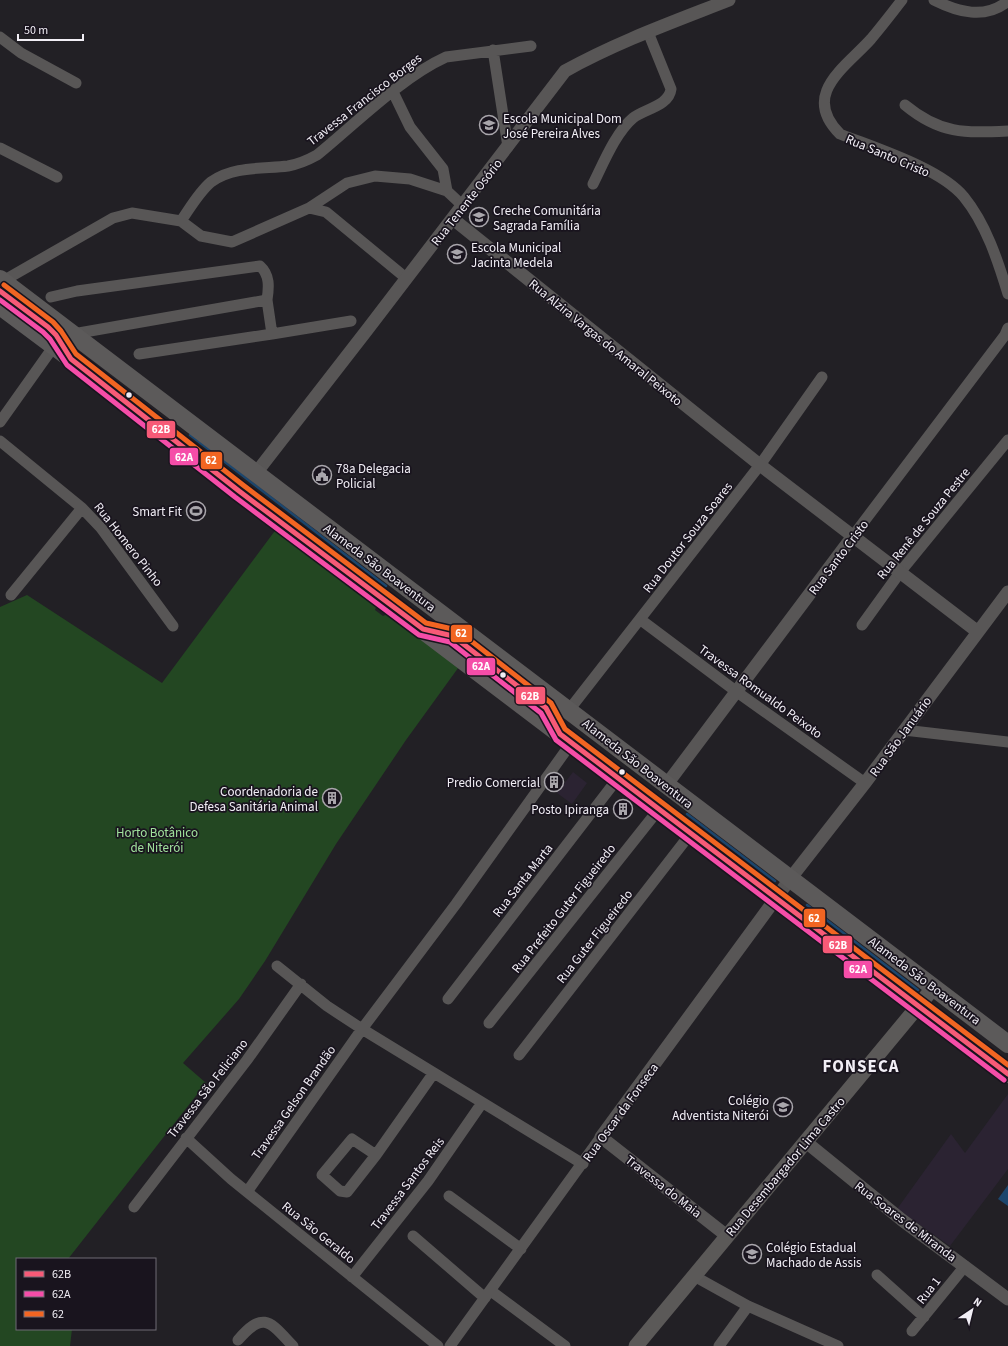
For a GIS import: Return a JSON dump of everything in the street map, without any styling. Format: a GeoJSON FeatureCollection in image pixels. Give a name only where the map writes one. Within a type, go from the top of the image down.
{"type":"FeatureCollection","features":[{"type":"Feature","properties":{"kind":"highway","name":"Alameda São Boaventura"},"geometry":{"type":"LineString","coordinates":[[2,280],[790,879],[1007,1041]]}},
{"type":"Feature","properties":{"kind":"highway","name":"Alameda São Boaventura"},"geometry":{"type":"LineString","coordinates":[[0,306],[54,346],[239,491],[1008,1074]]}},
{"type":"Feature","properties":{"kind":"main road","name":"Rua Desembargador Lima Castro"},"geometry":{"type":"LineString","coordinates":[[636,1346],[934,987]]}},
{"type":"Feature","properties":{"kind":"street","name":"Rua Tenente Osório"},"geometry":{"type":"LineString","coordinates":[[256,473],[463,206],[565,71],[594,54],[729,0]]}},
{"type":"Feature","properties":{"kind":"street","name":"Rua Santo Cristo"},"geometry":{"type":"LineString","coordinates":[[902,0],[871,39],[836,73],[825,97],[826,114],[831,125],[840,134],[925,168],[964,197],[986,233],[1008,294]]}},
{"type":"Feature","properties":{"kind":"street"},"geometry":{"type":"LineString","coordinates":[[934,0],[953,10],[968,13],[982,12],[1008,1]]}},
{"type":"Feature","properties":{"kind":"street"},"geometry":{"type":"LineString","coordinates":[[593,184],[627,124],[634,117],[666,100],[671,93],[671,89],[648,32]]}},
{"type":"Feature","properties":{"kind":"street"},"geometry":{"type":"LineString","coordinates":[[0,37],[22,53],[76,83]]}},
{"type":"Feature","properties":{"kind":"street","name":"Travessa Francisco Borges"},"geometry":{"type":"LineString","coordinates":[[181,221],[206,187],[213,181],[239,170],[290,166],[303,162],[317,155],[393,92],[434,62],[446,57],[531,46]]}},
{"type":"Feature","properties":{"kind":"street"},"geometry":{"type":"LineString","coordinates":[[493,50],[508,147]]}},
{"type":"Feature","properties":{"kind":"street"},"geometry":{"type":"LineString","coordinates":[[393,92],[410,128],[443,169],[447,191]]}},
{"type":"Feature","properties":{"kind":"street"},"geometry":{"type":"LineString","coordinates":[[905,104],[929,121],[948,130],[967,133],[1008,131]]}},
{"type":"Feature","properties":{"kind":"street"},"geometry":{"type":"LineString","coordinates":[[0,148],[57,177]]}},
{"type":"Feature","properties":{"kind":"street"},"geometry":{"type":"LineString","coordinates":[[2,280],[113,218],[132,213],[181,221],[201,236],[232,242],[309,208],[347,183],[375,176],[410,178],[447,191],[463,206]]}},
{"type":"Feature","properties":{"kind":"street"},"geometry":{"type":"LineString","coordinates":[[309,208],[326,212],[406,278]]}},
{"type":"Feature","properties":{"kind":"street","name":"Rua Alzira Vargas do Amaral Peixoto"},"geometry":{"type":"LineString","coordinates":[[453,219],[760,465],[901,571],[978,632]]}},
{"type":"Feature","properties":{"kind":"street"},"geometry":{"type":"LineString","coordinates":[[51,298],[77,291],[260,266],[266,272],[269,288],[267,300],[272,334]]}},
{"type":"Feature","properties":{"kind":"street"},"geometry":{"type":"LineString","coordinates":[[73,334],[267,300]]}},
{"type":"Feature","properties":{"kind":"street"},"geometry":{"type":"LineString","coordinates":[[139,354],[351,321]]}},
{"type":"Feature","properties":{"kind":"street","name":"Rua Santo Cristo"},"geometry":{"type":"LineString","coordinates":[[667,784],[853,536],[972,382],[1005,336],[1008,328]]}},
{"type":"Feature","properties":{"kind":"street"},"geometry":{"type":"LineString","coordinates":[[0,422],[54,346]]}},
{"type":"Feature","properties":{"kind":"street","name":"Rua Doutor Souza Soares"},"geometry":{"type":"LineString","coordinates":[[569,710],[760,465],[822,377]]}},
{"type":"Feature","properties":{"kind":"street","name":"Rua Renê de Souza Pestre"},"geometry":{"type":"LineString","coordinates":[[862,625],[901,571],[1008,440]]}},
{"type":"Feature","properties":{"kind":"street","name":"Rua Homero Pinho"},"geometry":{"type":"LineString","coordinates":[[0,441],[82,508],[101,528],[173,626]]}},
{"type":"Feature","properties":{"kind":"street"},"geometry":{"type":"LineString","coordinates":[[11,595],[82,508]]}},
{"type":"Feature","properties":{"kind":"street","name":"Rua São Januário"},"geometry":{"type":"LineString","coordinates":[[790,879],[866,783],[1008,592]]}},
{"type":"Feature","properties":{"kind":"street","name":"Travessa Romualdo Peixoto"},"geometry":{"type":"LineString","coordinates":[[640,620],[737,692],[866,783]]}},
{"type":"Feature","properties":{"kind":"street"},"geometry":{"type":"LineString","coordinates":[[904,730],[1008,742]]}},
{"type":"Feature","properties":{"kind":"street","name":"Travessa Gelson Brandão"},"geometry":{"type":"LineString","coordinates":[[247,1192],[362,1029],[456,904],[572,742]]}},
{"type":"Feature","properties":{"kind":"street","name":"Rua Santa Marta"},"geometry":{"type":"LineString","coordinates":[[448,998],[618,778]]}},
{"type":"Feature","properties":{"kind":"street","name":"Rua Prefeito Guter Figueiredo"},"geometry":{"type":"LineString","coordinates":[[489,1023],[659,809]]}},
{"type":"Feature","properties":{"kind":"street","name":"Rua Guter Figueiredo"},"geometry":{"type":"LineString","coordinates":[[519,1055],[691,833]]}},
{"type":"Feature","properties":{"kind":"street","name":"Rua Oscar da Fonseca"},"geometry":{"type":"LineString","coordinates":[[450,1346],[790,879]]}},
{"type":"Feature","properties":{"kind":"street"},"geometry":{"type":"LineString","coordinates":[[277,966],[327,1006],[362,1029],[433,1074],[583,1164]]}},
{"type":"Feature","properties":{"kind":"street","name":"Travessa São Feliciano"},"geometry":{"type":"LineString","coordinates":[[134,1207],[247,1060],[301,984]]}},
{"type":"Feature","properties":{"kind":"street"},"geometry":{"type":"LineString","coordinates":[[376,1155],[352,1139],[322,1175],[340,1191],[347,1192],[376,1155],[433,1074]]}},
{"type":"Feature","properties":{"kind":"street","name":"Travessa Santos Reis"},"geometry":{"type":"LineString","coordinates":[[352,1277],[428,1181],[482,1103]]}},
{"type":"Feature","properties":{"kind":"street","name":"Travessa do Maia"},"geometry":{"type":"LineString","coordinates":[[601,1137],[727,1236]]}},
{"type":"Feature","properties":{"kind":"street","name":"Rua São Geraldo"},"geometry":{"type":"LineString","coordinates":[[186,1138],[231,1179],[438,1346]]}},
{"type":"Feature","properties":{"kind":"street","name":"Rua Soares de Miranda"},"geometry":{"type":"LineString","coordinates":[[806,1142],[902,1220],[1008,1299]]}},
{"type":"Feature","properties":{"kind":"street"},"geometry":{"type":"LineString","coordinates":[[449,1196],[521,1249]]}},
{"type":"Feature","properties":{"kind":"street"},"geometry":{"type":"LineString","coordinates":[[413,1236],[488,1294],[565,1346]]}},
{"type":"Feature","properties":{"kind":"street","name":"Rua 1"},"geometry":{"type":"LineString","coordinates":[[912,1331],[965,1266]]}},
{"type":"Feature","properties":{"kind":"street"},"geometry":{"type":"LineString","coordinates":[[877,1275],[924,1317]]}},
{"type":"Feature","properties":{"kind":"street"},"geometry":{"type":"LineString","coordinates":[[694,1276],[748,1306],[838,1346]]}},
{"type":"Feature","properties":{"kind":"street"},"geometry":{"type":"LineString","coordinates":[[719,1346],[748,1306]]}},
{"type":"Feature","properties":{"kind":"street"},"geometry":{"type":"LineString","coordinates":[[238,1340],[249,1327],[255,1323],[262,1322],[276,1328],[293,1346]]}},
{"type":"Feature","properties":{"kind":"shaded area"},"geometry":{"type":"Polygon","coordinates":[[[573,772],[587,783],[572,804],[557,793],[573,772]]]}},
{"type":"Feature","properties":{"kind":"shaded area"},"geometry":{"type":"Polygon","coordinates":[[[1008,1094],[1008,1169],[950,1246],[897,1209],[951,1134],[965,1153],[1008,1094]]]}},
{"type":"Feature","properties":{"kind":"green space","name":"Horto Botânico de Niterói"},"geometry":{"type":"Polygon","coordinates":[[[277,528],[378,601],[375,610],[383,616],[392,612],[461,664],[406,740],[336,844],[265,961],[239,999],[183,1063],[206,1083],[69,1258],[16,1258],[16,1330],[72,1330],[70,1346],[0,1346],[0,607],[27,595],[162,683],[277,528]]]}},
{"type":"Feature","properties":{"kind":"water"},"geometry":{"type":"Polygon","coordinates":[[[1008,1185],[1008,1206],[998,1199],[1008,1185]]]}},
{"type":"Feature","properties":{"kind":"waterway"},"geometry":{"type":"LineString","coordinates":[[190,435],[386,586]]}},
{"type":"Feature","properties":{"kind":"waterway"},"geometry":{"type":"LineString","coordinates":[[687,814],[775,881]]}},
{"type":"Feature","properties":{"kind":"waterway"},"geometry":{"type":"LineString","coordinates":[[807,905],[918,990]]}},
{"type":"Feature","properties":{"kind":"transit line","name":"62"},"geometry":{"type":"LineString","coordinates":[[4,285],[53,322],[61,331],[76,354],[243,485],[426,623],[457,630],[551,703],[565,729],[1008,1065]]}},
{"type":"Feature","properties":{"kind":"transit line","name":"62B"},"geometry":{"type":"LineString","coordinates":[[0,291],[48,327],[56,335],[71,359],[239,491],[423,629],[453,636],[546,708],[560,734],[1008,1074]]}},
{"type":"Feature","properties":{"kind":"transit line","name":"62A"},"geometry":{"type":"LineString","coordinates":[[0,300],[43,332],[50,339],[67,365],[235,497],[419,635],[450,642],[541,713],[556,740],[1004,1080]]}},
{"type":"Feature","properties":{"kind":"place","name":"Escola Municipal Dom José Pereira Alves"},"geometry":{"type":"Point","coordinates":[489,125]}},
{"type":"Feature","properties":{"kind":"place","name":"Creche Comunitária Sagrada Família"},"geometry":{"type":"Point","coordinates":[479,217]}},
{"type":"Feature","properties":{"kind":"place","name":"Escola Municipal Jacinta Medela"},"geometry":{"type":"Point","coordinates":[457,254]}},
{"type":"Feature","properties":{"kind":"place","name":"78a Delegacia Policial"},"geometry":{"type":"Point","coordinates":[322,475]}},
{"type":"Feature","properties":{"kind":"place","name":"Smart Fit"},"geometry":{"type":"Point","coordinates":[196,511]}},
{"type":"Feature","properties":{"kind":"place","name":"Predio Comercial"},"geometry":{"type":"Point","coordinates":[554,782]}},
{"type":"Feature","properties":{"kind":"place","name":"Coordenadoria de Defesa Sanitária Animal"},"geometry":{"type":"Point","coordinates":[332,798]}},
{"type":"Feature","properties":{"kind":"place","name":"Posto Ipiranga"},"geometry":{"type":"Point","coordinates":[623,809]}},
{"type":"Feature","properties":{"kind":"place","name":"Colégio Adventista Niterói"},"geometry":{"type":"Point","coordinates":[783,1107]}},
{"type":"Feature","properties":{"kind":"place","name":"Colégio Estadual Machado de Assis"},"geometry":{"type":"Point","coordinates":[752,1254]}},
{"type":"Feature","properties":{"kind":"district","name":"FONSECA"},"geometry":{"type":"Point","coordinates":[861,1066]}}]}
